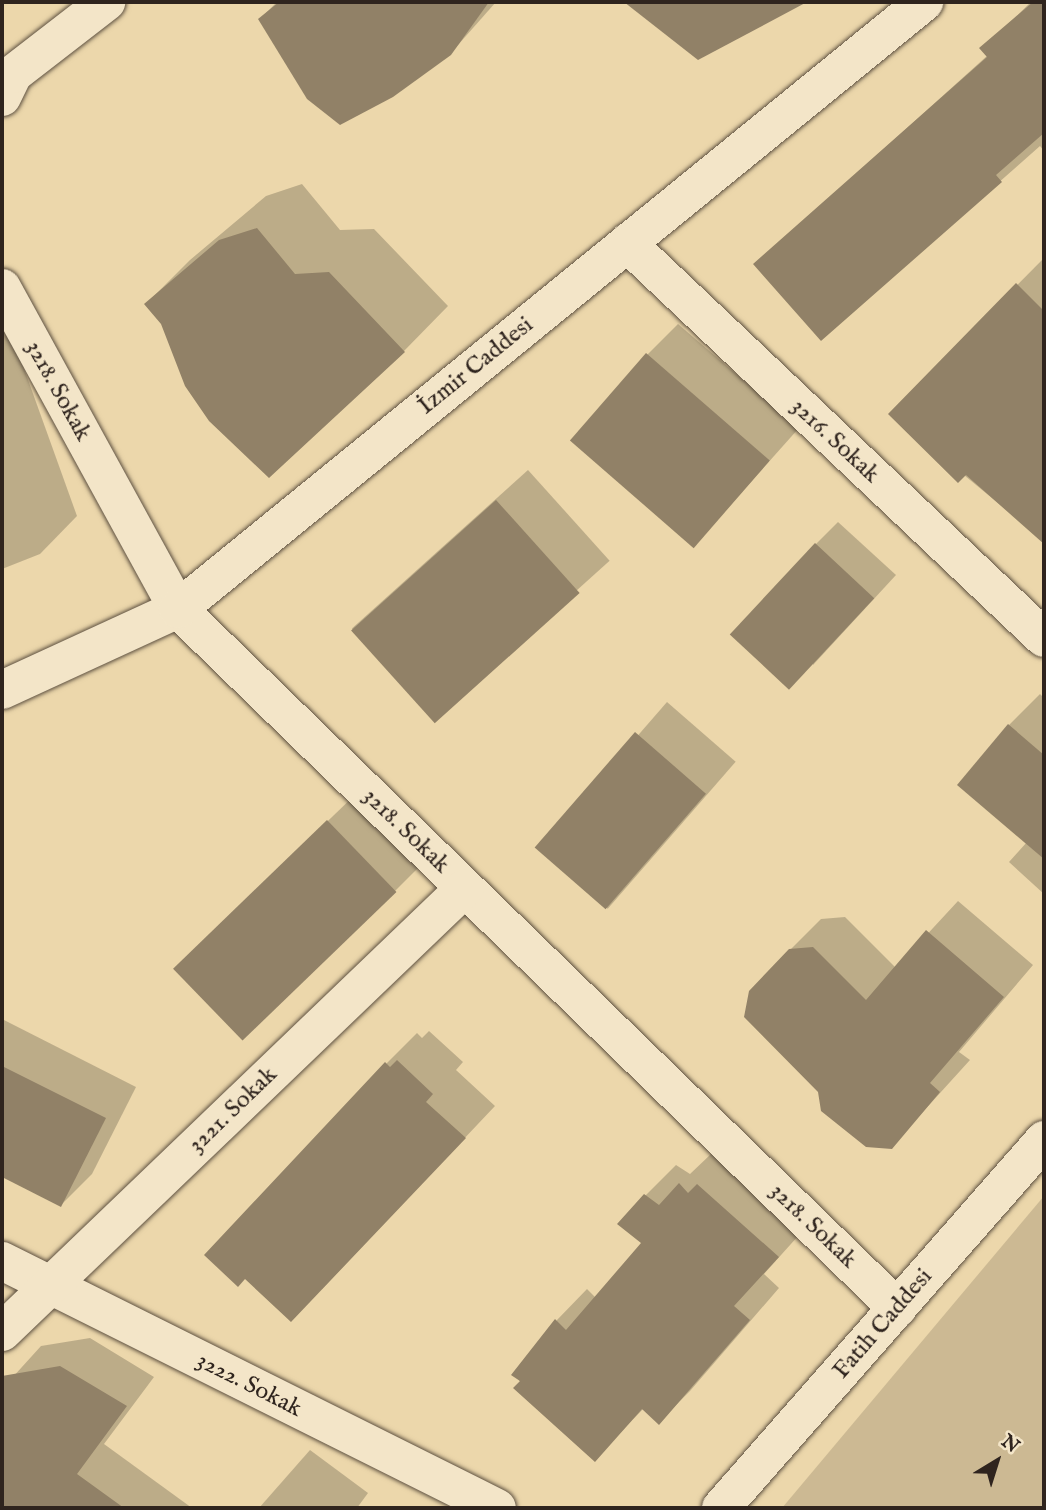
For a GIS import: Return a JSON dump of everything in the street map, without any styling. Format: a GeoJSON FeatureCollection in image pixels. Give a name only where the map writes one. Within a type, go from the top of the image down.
{"type":"FeatureCollection","features":[{"type":"Feature","properties":{"kind":"street"},"geometry":{"type":"LineString","coordinates":[[2,97],[13,74],[106,2]]}},
{"type":"Feature","properties":{"kind":"street","name":"İzmir Caddesi"},"geometry":{"type":"LineString","coordinates":[[2,690],[178,609],[924,2]]}},
{"type":"Feature","properties":{"kind":"street","name":"3216. Sokak"},"geometry":{"type":"LineString","coordinates":[[626,243],[1044,638]]}},
{"type":"Feature","properties":{"kind":"street","name":"3218. Sokak"},"geometry":{"type":"LineString","coordinates":[[2,288],[178,609],[897,1308]]}},
{"type":"Feature","properties":{"kind":"street","name":"3221. Sokak"},"geometry":{"type":"LineString","coordinates":[[2,1332],[465,888]]}},
{"type":"Feature","properties":{"kind":"street","name":"Fatih Caddesi"},"geometry":{"type":"LineString","coordinates":[[721,1508],[1044,1140]]}},
{"type":"Feature","properties":{"kind":"street","name":"3222. Sokak"},"geometry":{"type":"LineString","coordinates":[[2,1261],[497,1508]]}},
{"type":"Feature","properties":{"kind":"shaded area"},"geometry":{"type":"Polygon","coordinates":[[[1044,1196],[1044,1508],[782,1508],[1044,1196]]]}},
{"type":"Feature","properties":{"kind":"building"},"geometry":{"type":"Polygon","coordinates":[[[279,2],[489,2],[451,55],[393,97],[340,125],[307,99],[258,19],[279,2]]]}},
{"type":"Feature","properties":{"kind":"building"},"geometry":{"type":"Polygon","coordinates":[[[624,2],[807,2],[698,60],[624,2]]]}},
{"type":"Feature","properties":{"kind":"building"},"geometry":{"type":"Polygon","coordinates":[[[1033,2],[1044,2],[1044,133],[996,175],[1002,182],[821,341],[753,264],[987,57],[979,48],[1033,2]]]}},
{"type":"Feature","properties":{"kind":"building"},"geometry":{"type":"Polygon","coordinates":[[[257,228],[295,274],[329,272],[405,352],[269,478],[209,421],[185,386],[161,324],[144,304],[219,240],[257,228]]]}},
{"type":"Feature","properties":{"kind":"building"},"geometry":{"type":"Polygon","coordinates":[[[1016,283],[1044,311],[1044,544],[966,475],[958,483],[888,414],[1016,283]]]}},
{"type":"Feature","properties":{"kind":"building"},"geometry":{"type":"Polygon","coordinates":[[[646,353],[770,461],[694,548],[570,441],[646,353]]]}},
{"type":"Feature","properties":{"kind":"building"},"geometry":{"type":"Polygon","coordinates":[[[496,500],[580,593],[435,723],[351,630],[496,500]]]}},
{"type":"Feature","properties":{"kind":"building"},"geometry":{"type":"Polygon","coordinates":[[[815,543],[874,598],[789,690],[730,634],[815,543]]]}},
{"type":"Feature","properties":{"kind":"building"},"geometry":{"type":"Polygon","coordinates":[[[1008,724],[1044,755],[1044,859],[957,785],[1008,724]]]}},
{"type":"Feature","properties":{"kind":"building"},"geometry":{"type":"Polygon","coordinates":[[[635,732],[706,794],[606,909],[535,847],[635,732]]]}},
{"type":"Feature","properties":{"kind":"building"},"geometry":{"type":"Polygon","coordinates":[[[327,820],[396,892],[243,1041],[173,969],[327,820]]]}},
{"type":"Feature","properties":{"kind":"building"},"geometry":{"type":"Polygon","coordinates":[[[926,930],[1004,997],[930,1083],[940,1092],[892,1149],[866,1147],[821,1111],[818,1092],[744,1017],[749,991],[789,949],[813,947],[866,1000],[926,930]]]}},
{"type":"Feature","properties":{"kind":"building"},"geometry":{"type":"Polygon","coordinates":[[[397,1060],[433,1094],[426,1102],[466,1138],[291,1322],[245,1279],[238,1287],[204,1255],[385,1062],[390,1067],[397,1060]]]}},
{"type":"Feature","properties":{"kind":"building"},"geometry":{"type":"Polygon","coordinates":[[[2,1066],[106,1118],[61,1207],[2,1177],[2,1066]]]}},
{"type":"Feature","properties":{"kind":"building"},"geometry":{"type":"Polygon","coordinates":[[[679,1183],[688,1193],[697,1184],[779,1257],[734,1306],[750,1320],[659,1425],[642,1409],[595,1462],[513,1388],[520,1381],[511,1375],[555,1319],[566,1330],[641,1243],[617,1224],[644,1194],[659,1205],[679,1183]]]}},
{"type":"Feature","properties":{"kind":"building"},"geometry":{"type":"Polygon","coordinates":[[[60,1366],[127,1406],[77,1474],[124,1508],[2,1508],[2,1376],[60,1366]]]}}]}
